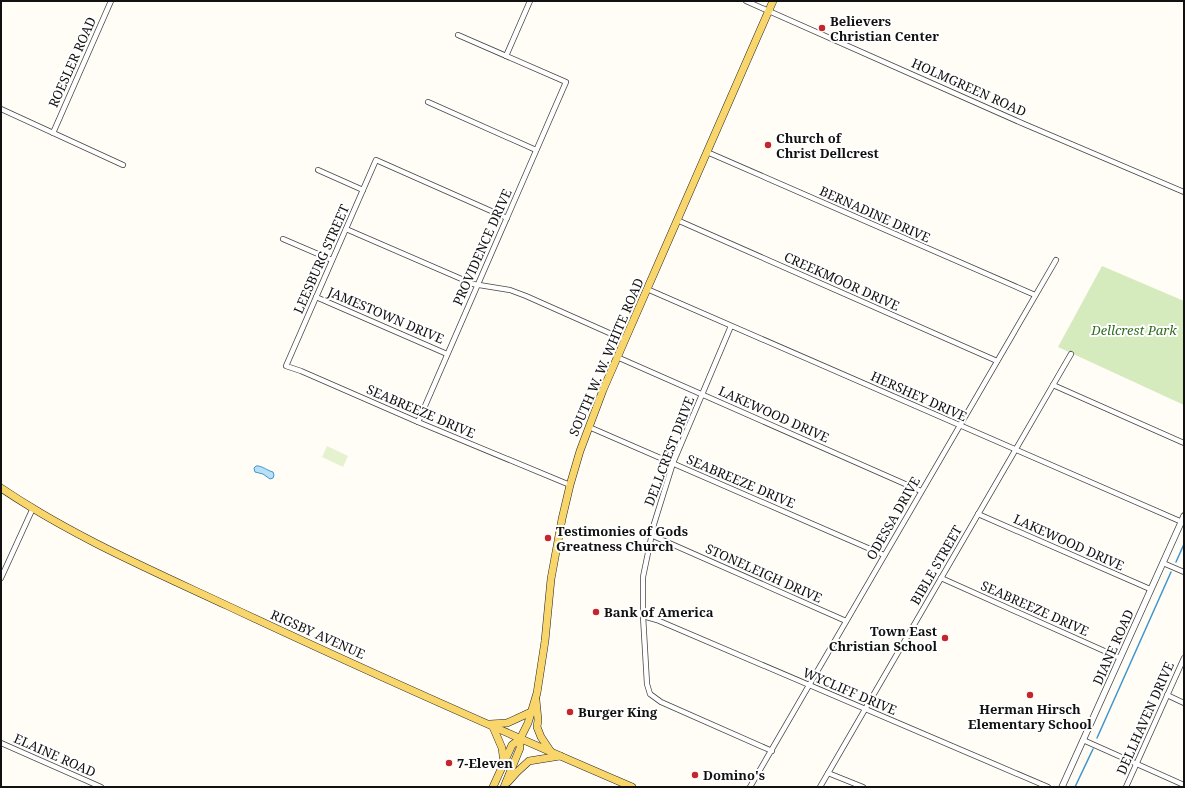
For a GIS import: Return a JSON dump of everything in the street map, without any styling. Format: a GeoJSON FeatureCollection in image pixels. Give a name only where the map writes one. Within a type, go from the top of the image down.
{"type":"FeatureCollection","features":[{"type":"Feature","properties":{"kind":"main road","name":"SOUTH W. W. WHITE ROAD"},"geometry":{"type":"LineString","coordinates":[[504,787],[520,748],[520,739],[536,697],[540,678],[552,579],[562,519],[577,459],[625,340],[774,1]]}},
{"type":"Feature","properties":{"kind":"main road","name":"RIGSBY AVENUE"},"geometry":{"type":"LineString","coordinates":[[1,488],[33,508],[142,565],[272,627],[520,739],[632,787]]}},
{"type":"Feature","properties":{"kind":"main road"},"geometry":{"type":"LineString","coordinates":[[536,697],[538,720],[537,727],[541,737],[551,752]]}},
{"type":"Feature","properties":{"kind":"main road"},"geometry":{"type":"LineString","coordinates":[[504,763],[502,748],[489,725],[506,723],[531,712]]}},
{"type":"Feature","properties":{"kind":"main road","name":"SOUTH W. W. WHITE ROAD"},"geometry":{"type":"LineString","coordinates":[[493,787],[512,745],[520,739]]}},
{"type":"Feature","properties":{"kind":"main road"},"geometry":{"type":"LineString","coordinates":[[504,787],[529,761],[560,756]]}},
{"type":"Feature","properties":{"kind":"main road"},"geometry":{"type":"LineString","coordinates":[[499,775],[507,779]]}},
{"type":"Feature","properties":{"kind":"street","name":"ROESLER ROAD"},"geometry":{"type":"LineString","coordinates":[[52,133],[111,1]]}},
{"type":"Feature","properties":{"kind":"street"},"geometry":{"type":"LineString","coordinates":[[458,34],[506,56],[530,1]]}},
{"type":"Feature","properties":{"kind":"street","name":"HOLMGREEN ROAD"},"geometry":{"type":"LineString","coordinates":[[746,1],[1024,124],[1184,192]]}},
{"type":"Feature","properties":{"kind":"street","name":"PROVIDENCE DRIVE"},"geometry":{"type":"LineString","coordinates":[[418,422],[566,82],[506,56]]}},
{"type":"Feature","properties":{"kind":"street"},"geometry":{"type":"LineString","coordinates":[[428,102],[536,150]]}},
{"type":"Feature","properties":{"kind":"street"},"geometry":{"type":"LineString","coordinates":[[1,109],[123,165]]}},
{"type":"Feature","properties":{"kind":"street","name":"BERNADINE DRIVE"},"geometry":{"type":"LineString","coordinates":[[707,152],[1035,295]]}},
{"type":"Feature","properties":{"kind":"street","name":"LEESBURG STREET"},"geometry":{"type":"LineString","coordinates":[[286,366],[376,160],[506,218]]}},
{"type":"Feature","properties":{"kind":"street"},"geometry":{"type":"LineString","coordinates":[[318,170],[363,190]]}},
{"type":"Feature","properties":{"kind":"street","name":"CREEKMOOR DRIVE"},"geometry":{"type":"LineString","coordinates":[[678,220],[997,361]]}},
{"type":"Feature","properties":{"kind":"street"},"geometry":{"type":"LineString","coordinates":[[346,229],[477,285],[510,290],[526,296],[625,340]]}},
{"type":"Feature","properties":{"kind":"street"},"geometry":{"type":"LineString","coordinates":[[283,239],[332,260]]}},
{"type":"Feature","properties":{"kind":"street","name":"ODESSA DRIVE"},"geometry":{"type":"LineString","coordinates":[[750,787],[1056,260]]}},
{"type":"Feature","properties":{"kind":"street","name":"HERSHEY DRIVE"},"geometry":{"type":"LineString","coordinates":[[647,289],[959,426],[1183,519]]}},
{"type":"Feature","properties":{"kind":"street","name":"JAMESTOWN DRIVE"},"geometry":{"type":"LineString","coordinates":[[316,297],[447,354]]}},
{"type":"Feature","properties":{"kind":"street","name":"DELLCREST DRIVE"},"geometry":{"type":"LineString","coordinates":[[731,326],[673,463],[651,535],[644,570],[643,616],[647,684],[650,694],[661,702],[772,751]]}},
{"type":"Feature","properties":{"kind":"street","name":"BIBLE STREET"},"geometry":{"type":"LineString","coordinates":[[820,787],[1071,354]]}},
{"type":"Feature","properties":{"kind":"street","name":"LAKEWOOD DRIVE"},"geometry":{"type":"LineString","coordinates":[[618,357],[921,491]]}},
{"type":"Feature","properties":{"kind":"street","name":"SEABREEZE DRIVE"},"geometry":{"type":"LineString","coordinates":[[286,366],[570,485]]}},
{"type":"Feature","properties":{"kind":"street"},"geometry":{"type":"LineString","coordinates":[[1053,385],[1184,443]]}},
{"type":"Feature","properties":{"kind":"street","name":"SEABREEZE DRIVE"},"geometry":{"type":"LineString","coordinates":[[589,427],[884,555]]}},
{"type":"Feature","properties":{"kind":"street"},"geometry":{"type":"LineString","coordinates":[[1,578],[33,508]]}},
{"type":"Feature","properties":{"kind":"street","name":"LAKEWOOD DRIVE"},"geometry":{"type":"LineString","coordinates":[[978,514],[1150,590]]}},
{"type":"Feature","properties":{"kind":"street","name":"DIANE ROAD"},"geometry":{"type":"LineString","coordinates":[[1062,787],[1183,519]]}},
{"type":"Feature","properties":{"kind":"street","name":"STONELEIGH DRIVE"},"geometry":{"type":"LineString","coordinates":[[651,535],[846,621]]}},
{"type":"Feature","properties":{"kind":"street"},"geometry":{"type":"LineString","coordinates":[[1162,563],[1184,572]]}},
{"type":"Feature","properties":{"kind":"street","name":"SEABREEZE DRIVE"},"geometry":{"type":"LineString","coordinates":[[941,578],[1120,658]]}},
{"type":"Feature","properties":{"kind":"street","name":"WYCLIFF DRIVE"},"geometry":{"type":"LineString","coordinates":[[643,616],[657,620],[1048,787]]}},
{"type":"Feature","properties":{"kind":"street","name":"DELLHAVEN DRIVE"},"geometry":{"type":"LineString","coordinates":[[1126,787],[1184,658]]}},
{"type":"Feature","properties":{"kind":"street"},"geometry":{"type":"LineString","coordinates":[[1167,695],[1184,703]]}},
{"type":"Feature","properties":{"kind":"street"},"geometry":{"type":"LineString","coordinates":[[1083,740],[1184,785]]}},
{"type":"Feature","properties":{"kind":"street","name":"ELAINE ROAD"},"geometry":{"type":"LineString","coordinates":[[1,743],[101,787]]}},
{"type":"Feature","properties":{"kind":"street"},"geometry":{"type":"LineString","coordinates":[[828,773],[863,787]]}},
{"type":"Feature","properties":{"kind":"green space","name":"Dellcrest Park"},"geometry":{"type":"Polygon","coordinates":[[[1102,266],[1184,301],[1184,405],[1058,347],[1102,266]]]}},
{"type":"Feature","properties":{"kind":"green space"},"geometry":{"type":"Polygon","coordinates":[[[327,446],[348,456],[343,467],[322,457],[327,446]]]}},
{"type":"Feature","properties":{"kind":"water"},"geometry":{"type":"Polygon","coordinates":[[[256,466],[260,466],[273,472],[273,478],[270,479],[263,474],[255,472],[254,468],[256,466]]]}},
{"type":"Feature","properties":{"kind":"waterway"},"geometry":{"type":"LineString","coordinates":[[1176,562],[1184,544]]}},
{"type":"Feature","properties":{"kind":"waterway"},"geometry":{"type":"LineString","coordinates":[[1097,738],[1171,572]]}},
{"type":"Feature","properties":{"kind":"waterway"},"geometry":{"type":"LineString","coordinates":[[1075,787],[1093,749]]}},
{"type":"Feature","properties":{"kind":"place","name":"Believers Christian Center"},"geometry":{"type":"Point","coordinates":[822,28]}},
{"type":"Feature","properties":{"kind":"place","name":"Church of Christ Dellcrest"},"geometry":{"type":"Point","coordinates":[768,145]}},
{"type":"Feature","properties":{"kind":"place","name":"Testimonies of Gods Greatness Church"},"geometry":{"type":"Point","coordinates":[548,538]}},
{"type":"Feature","properties":{"kind":"place","name":"Bank of America"},"geometry":{"type":"Point","coordinates":[596,612]}},
{"type":"Feature","properties":{"kind":"place","name":"Town East Christian School"},"geometry":{"type":"Point","coordinates":[945,638]}},
{"type":"Feature","properties":{"kind":"place","name":"Herman Hirsch Elementary School"},"geometry":{"type":"Point","coordinates":[1030,695]}},
{"type":"Feature","properties":{"kind":"place","name":"Burger King"},"geometry":{"type":"Point","coordinates":[570,712]}},
{"type":"Feature","properties":{"kind":"place","name":"7-Eleven"},"geometry":{"type":"Point","coordinates":[449,763]}},
{"type":"Feature","properties":{"kind":"place","name":"Domino's"},"geometry":{"type":"Point","coordinates":[695,775]}}]}
